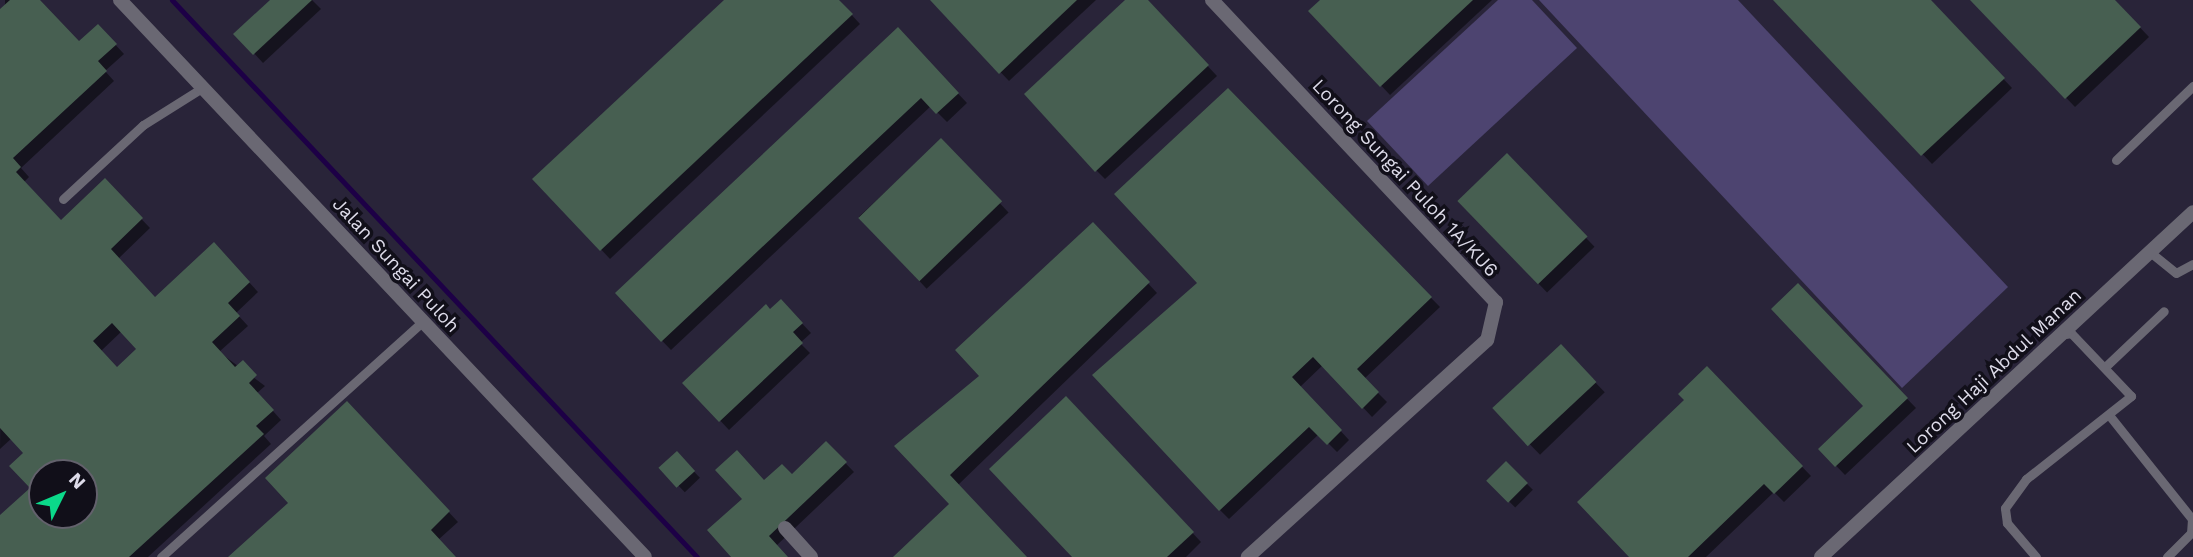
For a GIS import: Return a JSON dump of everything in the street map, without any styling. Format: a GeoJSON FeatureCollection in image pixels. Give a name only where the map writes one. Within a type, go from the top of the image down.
{"type":"FeatureCollection","features":[{"type":"Feature","properties":{"kind":"street","name":"Jalan Sungai Puloh"},"geometry":{"type":"LineString","coordinates":[[120,0],[645,557]]}},
{"type":"Feature","properties":{"kind":"street","name":"Lorong Sungai Puloh 1A/KU6"},"geometry":{"type":"LineString","coordinates":[[1212,0],[1496,302],[1487,340],[1248,557]]}},
{"type":"Feature","properties":{"kind":"street","name":"Lorong Haji Abdul Manan"},"geometry":{"type":"LineString","coordinates":[[1821,557],[2193,212]]}},
{"type":"Feature","properties":{"kind":"street"},"geometry":{"type":"LineString","coordinates":[[785,528],[811,557]]}},
{"type":"Feature","properties":{"kind":"lane"},"geometry":{"type":"LineString","coordinates":[[2116,160],[2193,86]]}},
{"type":"Feature","properties":{"kind":"lane"},"geometry":{"type":"LineString","coordinates":[[62,199],[143,125],[202,88]]}},
{"type":"Feature","properties":{"kind":"lane"},"geometry":{"type":"LineString","coordinates":[[2150,252],[2176,273],[2193,264]]}},
{"type":"Feature","properties":{"kind":"lane"},"geometry":{"type":"LineString","coordinates":[[2105,367],[2164,311]]}},
{"type":"Feature","properties":{"kind":"lane"},"geometry":{"type":"LineString","coordinates":[[161,557],[423,321]]}},
{"type":"Feature","properties":{"kind":"lane"},"geometry":{"type":"LineString","coordinates":[[2036,557],[2007,523],[2005,508],[2026,479],[2131,396],[2070,333],[2060,336]]}},
{"type":"Feature","properties":{"kind":"lane"},"geometry":{"type":"LineString","coordinates":[[2109,415],[2192,519],[2191,533],[2167,557]]}},
{"type":"Feature","properties":{"kind":"shaded area"},"geometry":{"type":"Polygon","coordinates":[[[1498,0],[1532,0],[1577,48],[1428,186],[1367,121],[1498,0]]]}},
{"type":"Feature","properties":{"kind":"shaded area"},"geometry":{"type":"Polygon","coordinates":[[[1539,0],[1738,0],[2008,287],[1902,388],[1539,0]]]}},
{"type":"Feature","properties":{"kind":"building"},"geometry":{"type":"Polygon","coordinates":[[[10,0],[40,0],[79,41],[98,24],[117,44],[98,61],[107,71],[13,158],[21,167],[16,172],[61,220],[105,178],[143,218],[111,249],[155,297],[214,242],[250,282],[228,303],[240,316],[212,342],[235,367],[243,360],[257,375],[249,383],[274,410],[256,426],[264,434],[129,557],[0,557],[0,515],[28,490],[28,529],[98,529],[98,459],[28,459],[28,486],[9,466],[23,453],[0,428],[0,9],[10,0]],[[112,323],[93,341],[117,367],[136,349],[112,323]]]}},
{"type":"Feature","properties":{"kind":"building"},"geometry":{"type":"Polygon","coordinates":[[[270,0],[312,0],[253,55],[233,34],[270,0]]]}},
{"type":"Feature","properties":{"kind":"building"},"geometry":{"type":"Polygon","coordinates":[[[724,0],[839,0],[853,14],[600,251],[532,179],[724,0]]]}},
{"type":"Feature","properties":{"kind":"building"},"geometry":{"type":"Polygon","coordinates":[[[930,0],[1077,0],[999,74],[930,0]]]}},
{"type":"Feature","properties":{"kind":"building"},"geometry":{"type":"Polygon","coordinates":[[[1125,0],[1148,0],[1209,65],[1095,172],[1024,94],[1125,0]]]}},
{"type":"Feature","properties":{"kind":"building"},"geometry":{"type":"Polygon","coordinates":[[[1320,0],[1473,0],[1380,87],[1308,11],[1320,0]]]}},
{"type":"Feature","properties":{"kind":"building"},"geometry":{"type":"Polygon","coordinates":[[[1773,0],[1931,0],[2005,78],[1921,156],[1773,0]]]}},
{"type":"Feature","properties":{"kind":"building"},"geometry":{"type":"Polygon","coordinates":[[[1970,0],[2115,0],[2141,27],[2065,99],[1970,0]]]}},
{"type":"Feature","properties":{"kind":"building"},"geometry":{"type":"Polygon","coordinates":[[[898,27],[959,93],[936,114],[921,98],[661,342],[615,293],[898,27]]]}},
{"type":"Feature","properties":{"kind":"building"},"geometry":{"type":"Polygon","coordinates":[[[1228,88],[1432,297],[1357,369],[1379,392],[1362,409],[1313,357],[1292,377],[1342,430],[1327,445],[1309,427],[1219,511],[1092,375],[1197,283],[1114,194],[1228,88]]]}},
{"type":"Feature","properties":{"kind":"building"},"geometry":{"type":"Polygon","coordinates":[[[941,138],[1002,201],[919,281],[858,218],[941,138]]]}},
{"type":"Feature","properties":{"kind":"building"},"geometry":{"type":"Polygon","coordinates":[[[1507,153],[1588,236],[1538,284],[1457,201],[1507,153]]]}},
{"type":"Feature","properties":{"kind":"building"},"geometry":{"type":"Polygon","coordinates":[[[1093,222],[1150,282],[950,475],[1027,557],[893,557],[949,504],[894,446],[979,376],[955,350],[1093,222]]]}},
{"type":"Feature","properties":{"kind":"building"},"geometry":{"type":"Polygon","coordinates":[[[1798,283],[1908,398],[1835,467],[1818,449],[1863,406],[1771,309],[1798,283]]]}},
{"type":"Feature","properties":{"kind":"building"},"geometry":{"type":"Polygon","coordinates":[[[781,299],[803,323],[793,332],[803,343],[719,422],[682,383],[766,304],[770,309],[781,299]]]}},
{"type":"Feature","properties":{"kind":"building"},"geometry":{"type":"Polygon","coordinates":[[[1561,344],[1596,382],[1528,446],[1492,408],[1561,344]]]}},
{"type":"Feature","properties":{"kind":"building"},"geometry":{"type":"Polygon","coordinates":[[[1707,366],[1803,466],[1774,494],[1764,484],[1688,557],[1629,557],[1577,502],[1684,400],[1678,394],[1707,366]]]}},
{"type":"Feature","properties":{"kind":"building"},"geometry":{"type":"Polygon","coordinates":[[[1066,396],[1194,532],[1167,557],[1072,557],[989,469],[1066,396]]]}},
{"type":"Feature","properties":{"kind":"building"},"geometry":{"type":"Polygon","coordinates":[[[347,401],[450,511],[431,530],[456,557],[228,557],[288,503],[265,478],[347,401]]]}},
{"type":"Feature","properties":{"kind":"building"},"geometry":{"type":"Polygon","coordinates":[[[826,441],[847,462],[769,536],[788,557],[731,557],[707,530],[742,499],[715,470],[737,450],[764,480],[782,464],[792,474],[826,441]]]}},
{"type":"Feature","properties":{"kind":"building"},"geometry":{"type":"Polygon","coordinates":[[[677,451],[695,471],[676,488],[658,468],[677,451]]]}},
{"type":"Feature","properties":{"kind":"building"},"geometry":{"type":"Polygon","coordinates":[[[1506,461],[1528,483],[1508,503],[1486,481],[1506,461]]]}},
{"type":"Feature","properties":{"kind":"waterway"},"geometry":{"type":"LineString","coordinates":[[172,0],[697,557]]}}]}
